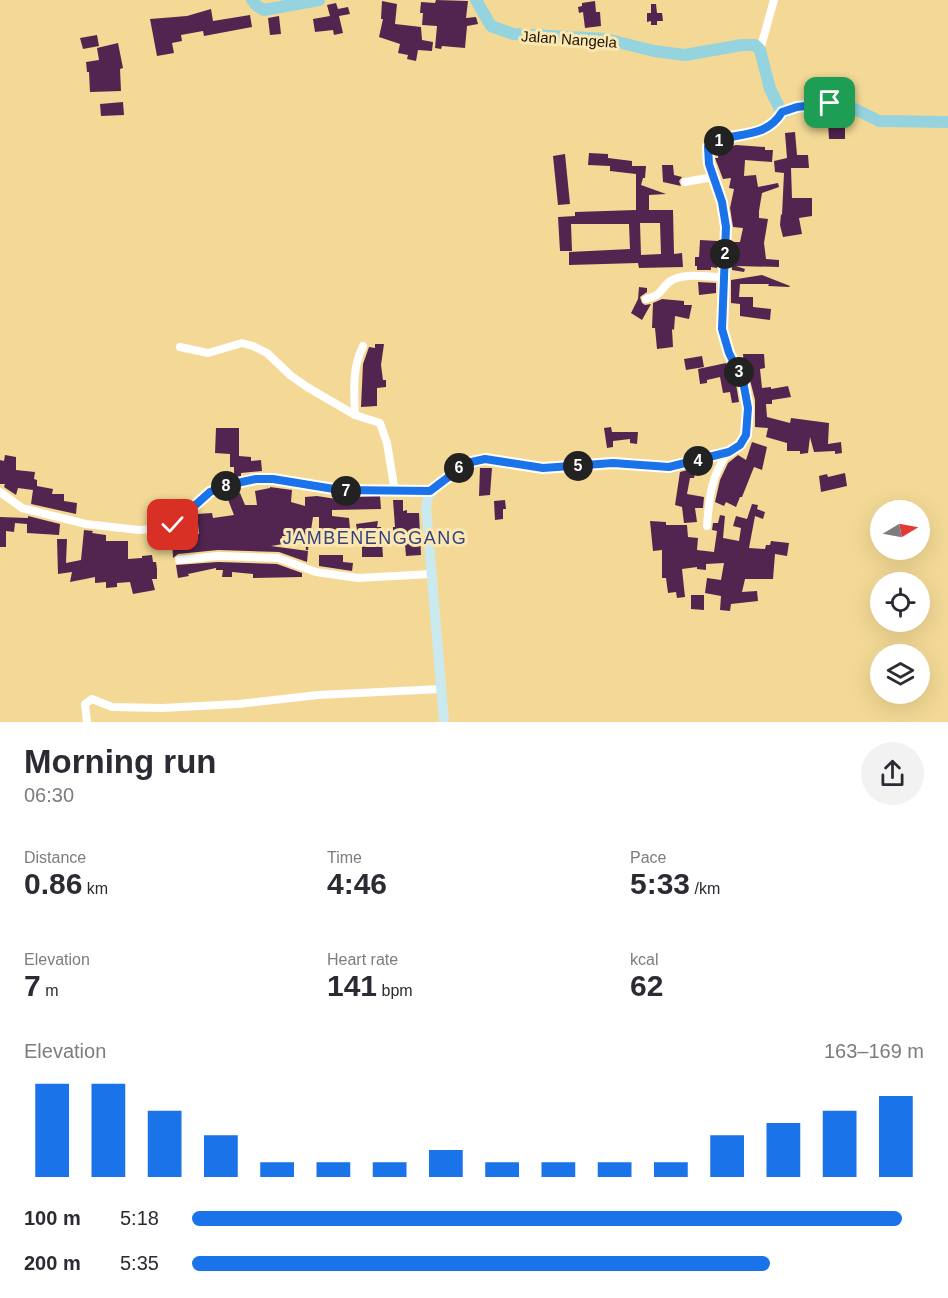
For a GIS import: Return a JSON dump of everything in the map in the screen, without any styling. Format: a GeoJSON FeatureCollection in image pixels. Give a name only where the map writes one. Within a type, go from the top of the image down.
{"type":"FeatureCollection","features":[{"type":"Feature","properties":{"kind":"main road"},"geometry":{"type":"LineString","coordinates":[[252,0],[264,10],[319,0]]}},
{"type":"Feature","properties":{"kind":"main road","name":"Jalan Nangela"},"geometry":{"type":"LineString","coordinates":[[478,0],[492,26],[513,34],[606,39],[677,55],[749,45],[755,45],[760,50]]}},
{"type":"Feature","properties":{"kind":"main road"},"geometry":{"type":"LineString","coordinates":[[760,50],[770,89],[782,112],[797,107],[836,103],[845,104],[879,121],[948,122]]}},
{"type":"Feature","properties":{"kind":"street"},"geometry":{"type":"LineString","coordinates":[[760,50],[774,0]]}},
{"type":"Feature","properties":{"kind":"street"},"geometry":{"type":"LineString","coordinates":[[0,492],[22,508],[51,516],[86,524],[139,530],[167,528],[210,492],[228,485],[256,479],[273,479],[340,490],[430,491],[467,463],[485,459],[543,468],[613,463],[669,467],[729,452],[740,445],[746,435],[748,420],[745,386],[729,353],[722,329],[726,227],[722,202],[707,157],[710,145],[769,127],[782,112]]}},
{"type":"Feature","properties":{"kind":"street"},"geometry":{"type":"LineString","coordinates":[[685,182],[713,177]]}},
{"type":"Feature","properties":{"kind":"street"},"geometry":{"type":"LineString","coordinates":[[646,299],[662,293],[676,278],[723,277]]}},
{"type":"Feature","properties":{"kind":"street"},"geometry":{"type":"LineString","coordinates":[[180,347],[208,353],[242,343],[259,348],[299,381],[355,415],[375,420],[382,425],[395,492]]}},
{"type":"Feature","properties":{"kind":"street"},"geometry":{"type":"LineString","coordinates":[[355,415],[354,385],[363,346]]}},
{"type":"Feature","properties":{"kind":"street"},"geometry":{"type":"LineString","coordinates":[[707,526],[708,502],[717,468],[729,452]]}},
{"type":"Feature","properties":{"kind":"street"},"geometry":{"type":"LineString","coordinates":[[430,491],[426,507],[444,722]]}},
{"type":"Feature","properties":{"kind":"street"},"geometry":{"type":"LineString","coordinates":[[179,560],[218,556],[278,558],[316,572],[358,578],[431,574]]}},
{"type":"Feature","properties":{"kind":"street"},"geometry":{"type":"LineString","coordinates":[[87,722],[86,704],[92,699],[112,707],[162,708],[238,704],[318,695],[441,689]]}},
{"type":"Feature","properties":{"kind":"building"},"geometry":{"type":"Polygon","coordinates":[[[436,0],[468,1],[466,18],[476,17],[478,24],[467,26],[465,48],[442,46],[441,49],[435,48],[437,26],[422,25],[423,13],[420,13],[421,2],[435,3],[436,0]]]}},
{"type":"Feature","properties":{"kind":"building"},"geometry":{"type":"Polygon","coordinates":[[[382,1],[397,4],[395,24],[421,27],[422,40],[433,42],[432,51],[418,50],[416,61],[407,59],[408,55],[398,53],[400,44],[379,37],[383,19],[381,19],[382,1]]]}},
{"type":"Feature","properties":{"kind":"building"},"geometry":{"type":"Polygon","coordinates":[[[595,1],[596,12],[600,12],[601,26],[585,28],[583,12],[579,13],[578,7],[582,6],[582,3],[595,1]]]}},
{"type":"Feature","properties":{"kind":"building"},"geometry":{"type":"Polygon","coordinates":[[[336,3],[338,9],[348,7],[350,14],[339,16],[343,33],[334,35],[333,30],[315,32],[313,19],[330,16],[327,5],[336,3]]]}},
{"type":"Feature","properties":{"kind":"building"},"geometry":{"type":"Polygon","coordinates":[[[651,4],[656,4],[657,13],[662,13],[663,21],[657,21],[657,25],[651,25],[651,21],[647,22],[647,13],[651,13],[651,4]]]}},
{"type":"Feature","properties":{"kind":"building"},"geometry":{"type":"Polygon","coordinates":[[[211,9],[213,21],[250,15],[252,27],[204,36],[203,31],[181,35],[182,41],[172,43],[174,53],[157,56],[150,19],[187,16],[211,9]]]}},
{"type":"Feature","properties":{"kind":"building"},"geometry":{"type":"Polygon","coordinates":[[[279,16],[281,34],[270,35],[268,18],[279,16]]]}},
{"type":"Feature","properties":{"kind":"building"},"geometry":{"type":"Polygon","coordinates":[[[97,35],[99,46],[83,49],[80,38],[97,35]]]}},
{"type":"Feature","properties":{"kind":"building"},"geometry":{"type":"Polygon","coordinates":[[[118,43],[123,68],[120,69],[121,91],[90,92],[86,62],[99,60],[97,48],[118,43]]]}},
{"type":"Feature","properties":{"kind":"building"},"geometry":{"type":"Polygon","coordinates":[[[123,102],[124,115],[101,116],[100,104],[123,102]]]}},
{"type":"Feature","properties":{"kind":"building"},"geometry":{"type":"Polygon","coordinates":[[[845,121],[845,139],[829,139],[828,122],[845,121]]]}},
{"type":"Feature","properties":{"kind":"building"},"geometry":{"type":"Polygon","coordinates":[[[795,132],[797,155],[808,155],[809,168],[791,168],[792,198],[812,198],[812,216],[799,218],[802,234],[783,237],[780,225],[784,173],[775,172],[774,161],[787,158],[785,133],[795,132]]]}},
{"type":"Feature","properties":{"kind":"building"},"geometry":{"type":"Polygon","coordinates":[[[736,145],[765,147],[765,150],[773,150],[772,162],[745,160],[744,176],[756,175],[758,187],[778,183],[779,187],[762,193],[759,218],[768,219],[764,243],[766,259],[779,260],[779,267],[736,266],[745,269],[744,272],[732,270],[733,242],[740,242],[743,228],[733,227],[730,208],[734,189],[729,188],[731,178],[723,179],[715,158],[718,158],[718,149],[736,145]]]}},
{"type":"Feature","properties":{"kind":"building"},"geometry":{"type":"Polygon","coordinates":[[[589,153],[608,154],[608,158],[632,161],[632,166],[646,166],[645,178],[641,185],[666,194],[649,195],[649,210],[673,210],[674,254],[682,253],[683,267],[639,268],[638,263],[569,265],[569,252],[630,249],[629,224],[571,224],[572,251],[560,251],[558,217],[575,216],[575,212],[636,210],[636,174],[610,171],[610,166],[588,165],[589,153]],[[640,223],[641,255],[661,254],[660,223],[640,223]]]}},
{"type":"Feature","properties":{"kind":"building"},"geometry":{"type":"Polygon","coordinates":[[[565,154],[570,204],[558,205],[553,156],[565,154]]]}},
{"type":"Feature","properties":{"kind":"building"},"geometry":{"type":"Polygon","coordinates":[[[662,165],[673,165],[674,175],[682,177],[679,181],[681,186],[663,182],[662,165]]]}},
{"type":"Feature","properties":{"kind":"building"},"geometry":{"type":"Polygon","coordinates":[[[700,240],[718,241],[717,268],[697,270],[695,257],[699,257],[700,240]]]}},
{"type":"Feature","properties":{"kind":"building"},"geometry":{"type":"Polygon","coordinates":[[[762,275],[790,286],[740,284],[739,297],[753,297],[753,307],[771,309],[770,320],[740,316],[740,304],[731,303],[731,280],[762,275]]]}},
{"type":"Feature","properties":{"kind":"building"},"geometry":{"type":"Polygon","coordinates":[[[698,282],[716,283],[716,293],[699,295],[698,282]]]}},
{"type":"Feature","properties":{"kind":"building"},"geometry":{"type":"Polygon","coordinates":[[[639,287],[647,288],[647,292],[640,297],[642,303],[651,304],[642,320],[631,313],[638,299],[639,287]]]}},
{"type":"Feature","properties":{"kind":"building"},"geometry":{"type":"Polygon","coordinates":[[[662,299],[684,301],[684,305],[692,305],[689,319],[675,316],[674,330],[672,329],[673,347],[657,349],[655,328],[652,328],[653,303],[662,299]]]}},
{"type":"Feature","properties":{"kind":"building"},"geometry":{"type":"Polygon","coordinates":[[[375,344],[384,344],[381,365],[386,387],[377,388],[377,406],[361,407],[363,364],[369,347],[375,348],[375,344]]]}},
{"type":"Feature","properties":{"kind":"building"},"geometry":{"type":"Polygon","coordinates":[[[743,354],[764,354],[765,368],[760,369],[762,388],[788,386],[791,397],[772,400],[772,404],[766,404],[767,417],[790,423],[791,418],[829,423],[828,444],[841,442],[842,453],[814,452],[810,437],[808,453],[787,451],[787,443],[766,437],[768,428],[755,427],[755,400],[749,376],[749,365],[744,365],[743,354]]]}},
{"type":"Feature","properties":{"kind":"building"},"geometry":{"type":"Polygon","coordinates":[[[702,356],[704,367],[686,370],[684,359],[702,356]]]}},
{"type":"Feature","properties":{"kind":"building"},"geometry":{"type":"Polygon","coordinates":[[[726,363],[732,385],[736,384],[739,402],[732,403],[730,392],[723,393],[720,377],[700,384],[698,369],[726,363]]]}},
{"type":"Feature","properties":{"kind":"building"},"geometry":{"type":"Polygon","coordinates":[[[611,427],[612,432],[638,432],[637,444],[630,443],[630,439],[613,441],[613,447],[607,448],[604,428],[611,427]]]}},
{"type":"Feature","properties":{"kind":"building"},"geometry":{"type":"Polygon","coordinates":[[[216,428],[239,428],[239,456],[251,457],[251,461],[261,460],[262,471],[241,473],[241,476],[234,478],[234,467],[230,467],[230,454],[215,453],[216,428]]]}},
{"type":"Feature","properties":{"kind":"building"},"geometry":{"type":"Polygon","coordinates":[[[752,442],[767,447],[762,470],[754,467],[736,507],[726,502],[724,506],[715,502],[720,480],[728,463],[738,455],[746,460],[752,442]]]}},
{"type":"Feature","properties":{"kind":"building"},"geometry":{"type":"Polygon","coordinates":[[[5,455],[16,457],[16,470],[35,472],[34,479],[37,480],[37,486],[53,489],[52,494],[64,494],[64,501],[77,503],[76,514],[31,504],[33,490],[18,488],[16,495],[4,487],[5,484],[0,484],[0,460],[4,461],[5,455]]]}},
{"type":"Feature","properties":{"kind":"building"},"geometry":{"type":"Polygon","coordinates":[[[480,468],[492,468],[490,495],[479,496],[480,468]]]}},
{"type":"Feature","properties":{"kind":"building"},"geometry":{"type":"Polygon","coordinates":[[[696,470],[694,478],[690,478],[687,494],[704,497],[703,508],[695,508],[697,522],[684,523],[682,507],[675,505],[680,472],[696,470]]]}},
{"type":"Feature","properties":{"kind":"building"},"geometry":{"type":"Polygon","coordinates":[[[845,473],[847,486],[821,492],[819,476],[827,474],[828,477],[845,473]]]}},
{"type":"Feature","properties":{"kind":"building"},"geometry":{"type":"Polygon","coordinates":[[[270,487],[292,490],[291,502],[305,506],[305,497],[317,496],[355,502],[355,497],[380,496],[381,509],[332,510],[332,516],[349,518],[350,529],[333,530],[333,533],[319,532],[319,517],[313,517],[308,550],[306,550],[305,536],[282,536],[283,544],[271,546],[308,551],[307,562],[279,552],[218,550],[178,554],[173,558],[172,536],[199,534],[197,514],[212,513],[213,518],[234,515],[227,497],[240,493],[245,505],[257,505],[255,491],[270,487]]]}},
{"type":"Feature","properties":{"kind":"building"},"geometry":{"type":"Polygon","coordinates":[[[393,500],[403,500],[403,511],[407,510],[407,513],[419,513],[421,555],[406,556],[405,544],[393,544],[393,527],[395,527],[393,500]]]}},
{"type":"Feature","properties":{"kind":"building"},"geometry":{"type":"Polygon","coordinates":[[[505,500],[506,509],[503,509],[503,519],[495,520],[494,501],[505,500]]]}},
{"type":"Feature","properties":{"kind":"building"},"geometry":{"type":"Polygon","coordinates":[[[752,504],[758,505],[757,509],[765,512],[763,519],[755,516],[749,548],[765,549],[771,541],[789,543],[787,556],[775,554],[773,579],[745,579],[742,592],[757,591],[758,601],[731,604],[730,611],[720,610],[721,596],[705,593],[707,578],[721,580],[724,563],[706,564],[706,570],[697,569],[697,567],[682,569],[685,597],[677,598],[676,592],[668,593],[666,578],[662,578],[662,550],[653,551],[650,521],[666,522],[666,525],[687,525],[688,537],[698,538],[697,550],[714,552],[717,531],[712,530],[713,523],[718,523],[720,515],[725,516],[723,538],[739,541],[741,528],[733,526],[736,516],[747,519],[752,504]]]}},
{"type":"Feature","properties":{"kind":"building"},"geometry":{"type":"Polygon","coordinates":[[[28,516],[60,524],[59,535],[27,533],[27,524],[15,523],[14,532],[6,531],[6,547],[0,547],[0,517],[28,518],[28,516]]]}},
{"type":"Feature","properties":{"kind":"building"},"geometry":{"type":"Polygon","coordinates":[[[378,521],[377,527],[381,527],[383,557],[362,557],[362,541],[359,542],[356,524],[378,521]]]}},
{"type":"Feature","properties":{"kind":"building"},"geometry":{"type":"Polygon","coordinates":[[[84,530],[106,535],[106,541],[128,541],[128,559],[152,555],[157,569],[157,579],[152,579],[155,590],[133,594],[130,582],[117,583],[117,587],[106,588],[106,582],[95,583],[95,577],[70,582],[72,572],[58,574],[57,539],[67,539],[66,563],[81,560],[84,530]]]}},
{"type":"Feature","properties":{"kind":"building"},"geometry":{"type":"Polygon","coordinates":[[[319,555],[343,555],[343,562],[353,563],[352,571],[319,566],[319,555]]]}},
{"type":"Feature","properties":{"kind":"building"},"geometry":{"type":"Polygon","coordinates":[[[218,562],[277,564],[302,573],[302,577],[253,578],[253,574],[232,572],[232,577],[222,577],[223,570],[216,570],[216,568],[178,578],[176,565],[218,562]]]}},
{"type":"Feature","properties":{"kind":"building"},"geometry":{"type":"Polygon","coordinates":[[[691,595],[704,595],[704,610],[691,609],[691,595]]]}},
{"type":"Feature","properties":{"kind":"district","name":"JAMBENENGGANG"},"geometry":{"type":"Point","coordinates":[375,538]}},
{"type":"Feature","properties":{"kind":"route"},"geometry":{"type":"LineString","coordinates":[[173,525],[210,492],[228,485],[256,479],[273,479],[340,490],[430,491],[449,475],[475,460],[495,460],[543,468],[602,463],[669,467],[729,452],[740,445],[746,435],[748,408],[743,381],[729,353],[722,329],[726,227],[722,202],[707,157],[708,147],[712,143],[769,127],[782,112],[797,107],[830,103]]}}]}
